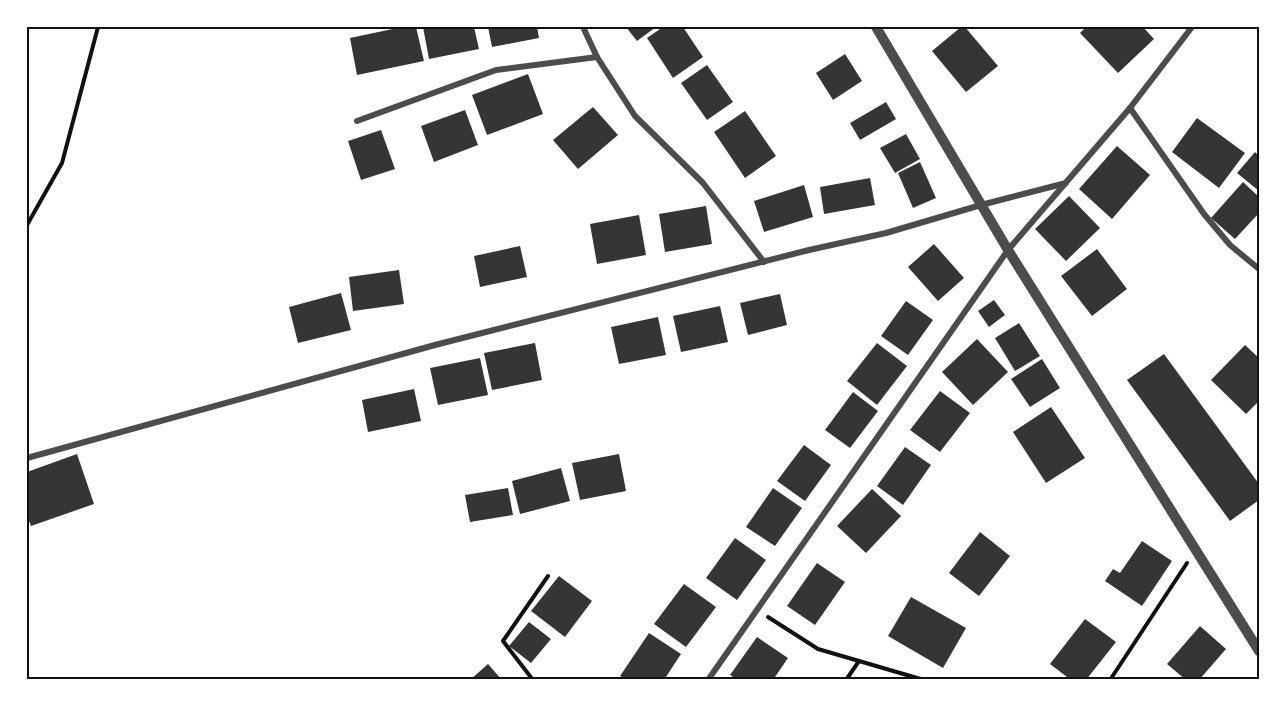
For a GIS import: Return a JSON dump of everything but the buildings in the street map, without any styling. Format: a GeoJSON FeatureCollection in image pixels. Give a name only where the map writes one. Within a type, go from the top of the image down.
{"type":"FeatureCollection","features":[{"type":"Feature","properties":{"kind":"street"},"geometry":{"type":"LineString","coordinates":[[583,27],[597,57],[635,116],[703,183],[764,262]]}},
{"type":"Feature","properties":{"kind":"street"},"geometry":{"type":"LineString","coordinates":[[876,27],[1008,250],[1259,651]]}},
{"type":"Feature","properties":{"kind":"street"},"geometry":{"type":"LineString","coordinates":[[708,680],[1008,250],[1130,108],[1192,27]]}},
{"type":"Feature","properties":{"kind":"street"},"geometry":{"type":"LineString","coordinates":[[357,121],[496,70],[597,57]]}},
{"type":"Feature","properties":{"kind":"street"},"geometry":{"type":"LineString","coordinates":[[1130,108],[1204,214],[1230,245],[1259,269]]}},
{"type":"Feature","properties":{"kind":"street"},"geometry":{"type":"LineString","coordinates":[[27,458],[435,345],[886,233],[1066,183]]}},
{"type":"Feature","properties":{"kind":"path"},"geometry":{"type":"LineString","coordinates":[[27,225],[62,163],[98,27]]}},
{"type":"Feature","properties":{"kind":"path"},"geometry":{"type":"LineString","coordinates":[[1110,680],[1196,549]]}},
{"type":"Feature","properties":{"kind":"path"},"geometry":{"type":"LineString","coordinates":[[533,680],[503,641],[548,576]]}},
{"type":"Feature","properties":{"kind":"path"},"geometry":{"type":"LineString","coordinates":[[757,610],[818,649],[924,680]]}},
{"type":"Feature","properties":{"kind":"path"},"geometry":{"type":"LineString","coordinates":[[846,680],[859,661]]}}]}
